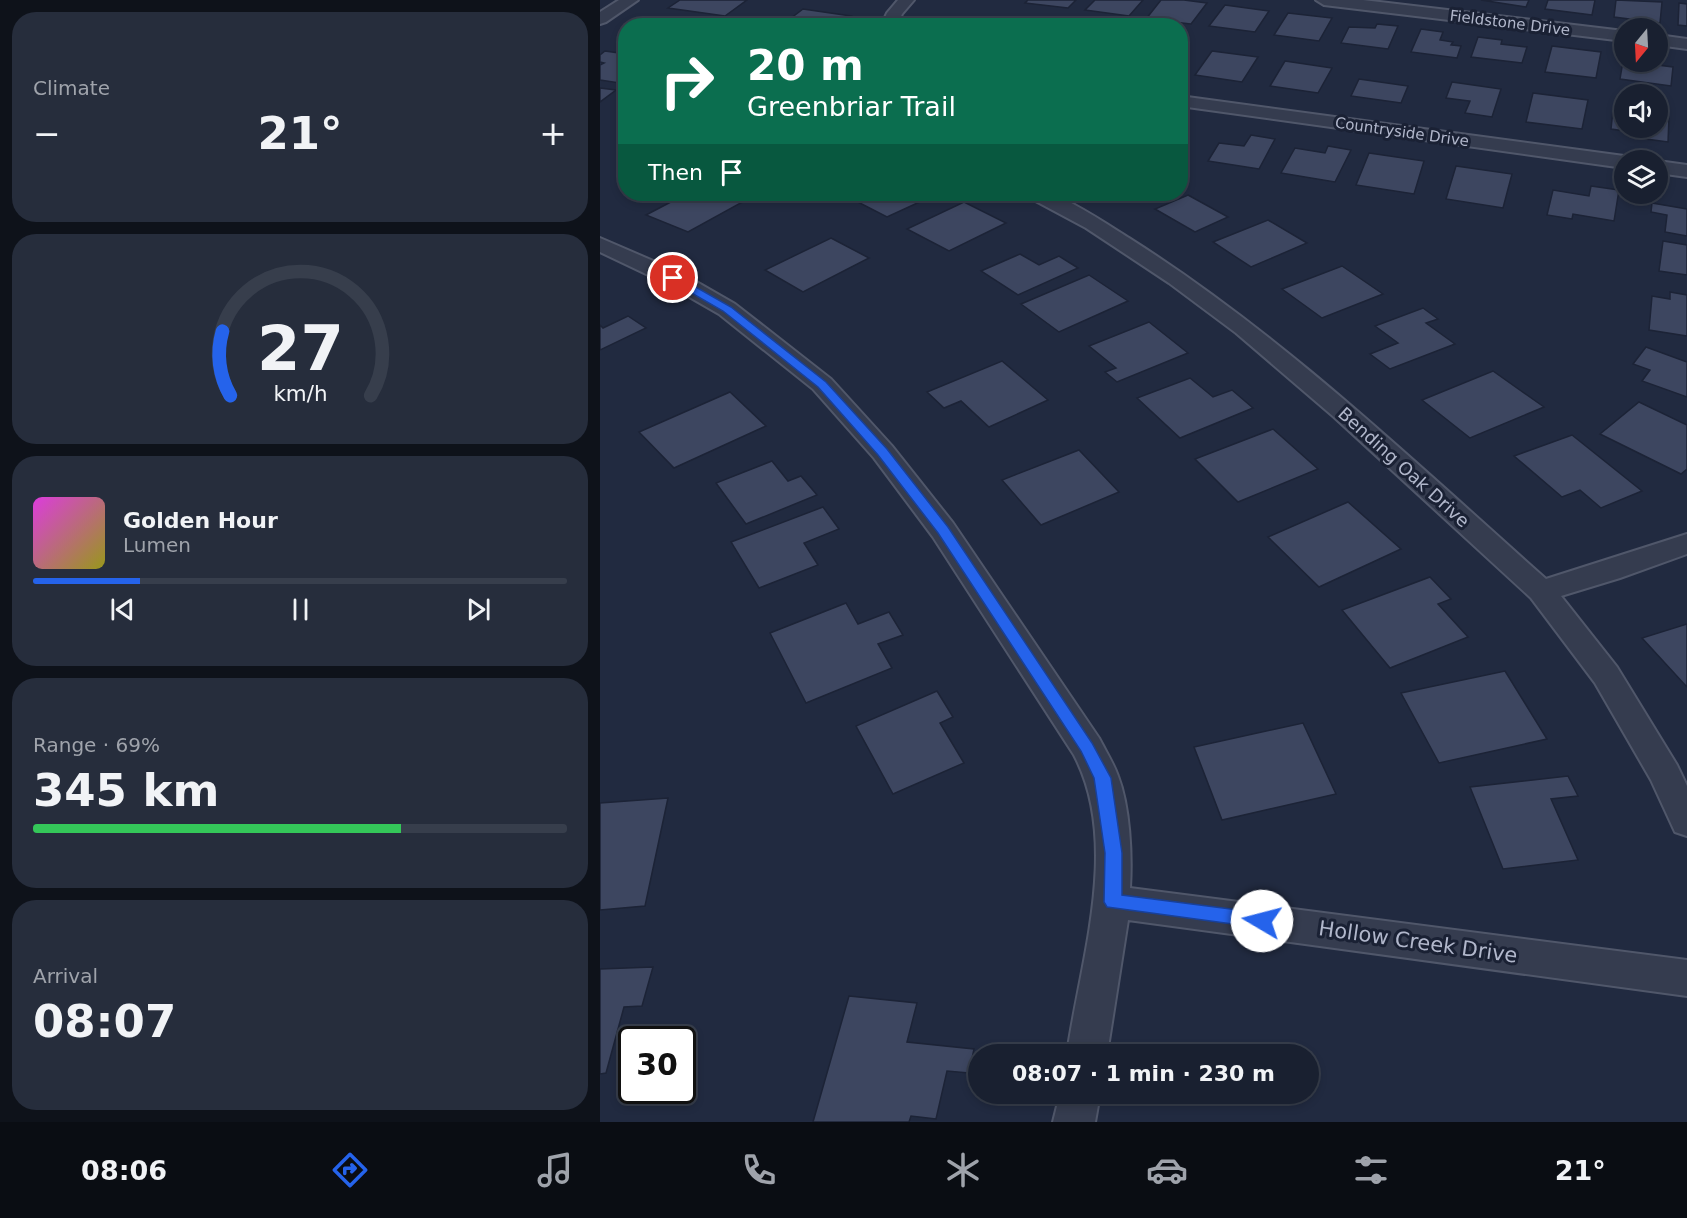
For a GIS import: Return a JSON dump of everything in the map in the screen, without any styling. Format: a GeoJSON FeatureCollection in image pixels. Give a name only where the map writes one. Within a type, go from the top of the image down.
{"type":"FeatureCollection","features":[{"type":"Feature","properties":{"kind":"street"},"geometry":{"type":"LineString","coordinates":[[600,19],[630,0]]}},
{"type":"Feature","properties":{"kind":"street"},"geometry":{"type":"LineString","coordinates":[[893,18],[906,0]]}},
{"type":"Feature","properties":{"kind":"street","name":"Fieldstone Drive"},"geometry":{"type":"LineString","coordinates":[[1324,0],[1614,35]]}},
{"type":"Feature","properties":{"kind":"street"},"geometry":{"type":"LineString","coordinates":[[1668,41],[1687,44]]}},
{"type":"Feature","properties":{"kind":"street","name":"Countryside Drive"},"geometry":{"type":"LineString","coordinates":[[1188,102],[1614,161]]}},
{"type":"Feature","properties":{"kind":"street"},"geometry":{"type":"LineString","coordinates":[[1668,168],[1687,171]]}},
{"type":"Feature","properties":{"kind":"street","name":"Bending Oak Drive"},"geometry":{"type":"LineString","coordinates":[[1050,201],[1093,224],[1167,272],[1244,328],[1343,412],[1541,591],[1606,675],[1665,775],[1687,822]]}},
{"type":"Feature","properties":{"kind":"street"},"geometry":{"type":"LineString","coordinates":[[600,244],[673,278],[727,309],[822,384],[903,478],[943,530],[1087,747],[1102,778],[1114,853],[1113,902],[1089,1044]]}},
{"type":"Feature","properties":{"kind":"street"},"geometry":{"type":"LineString","coordinates":[[1541,591],[1610,572],[1687,544]]}},
{"type":"Feature","properties":{"kind":"street","name":"Hollow Creek Drive"},"geometry":{"type":"LineString","coordinates":[[1113,902],[1687,978]]}},
{"type":"Feature","properties":{"kind":"street"},"geometry":{"type":"LineString","coordinates":[[1074,1122],[1078,1104]]}},
{"type":"Feature","properties":{"kind":"building"},"geometry":{"type":"Polygon","coordinates":[[[680,0],[747,0],[725,16],[668,8],[680,0]]]}},
{"type":"Feature","properties":{"kind":"building"},"geometry":{"type":"Polygon","coordinates":[[[1028,0],[1076,0],[1068,8],[1025,3],[1028,0]]]}},
{"type":"Feature","properties":{"kind":"building"},"geometry":{"type":"Polygon","coordinates":[[[1095,0],[1143,0],[1129,16],[1085,10],[1095,0]]]}},
{"type":"Feature","properties":{"kind":"building"},"geometry":{"type":"Polygon","coordinates":[[[1161,0],[1207,3],[1191,24],[1188,24],[1188,18],[1147,18],[1161,0]]]}},
{"type":"Feature","properties":{"kind":"building"},"geometry":{"type":"Polygon","coordinates":[[[1481,0],[1529,0],[1526,7],[1481,0]]]}},
{"type":"Feature","properties":{"kind":"building"},"geometry":{"type":"Polygon","coordinates":[[[1548,0],[1595,0],[1592,15],[1545,9],[1548,0]]]}},
{"type":"Feature","properties":{"kind":"building"},"geometry":{"type":"Polygon","coordinates":[[[1616,0],[1662,2],[1660,18],[1614,17],[1616,0]]]}},
{"type":"Feature","properties":{"kind":"building"},"geometry":{"type":"Polygon","coordinates":[[[1679,3],[1687,4],[1687,26],[1678,25],[1679,3]]]}},
{"type":"Feature","properties":{"kind":"building"},"geometry":{"type":"Polygon","coordinates":[[[1225,5],[1269,11],[1255,32],[1209,26],[1225,5]]]}},
{"type":"Feature","properties":{"kind":"building"},"geometry":{"type":"Polygon","coordinates":[[[803,9],[851,16],[849,18],[791,18],[803,9]]]}},
{"type":"Feature","properties":{"kind":"building"},"geometry":{"type":"Polygon","coordinates":[[[1288,13],[1332,18],[1319,41],[1274,35],[1288,13]]]}},
{"type":"Feature","properties":{"kind":"building"},"geometry":{"type":"Polygon","coordinates":[[[1377,24],[1398,26],[1388,49],[1341,43],[1349,27],[1375,28],[1377,24]]]}},
{"type":"Feature","properties":{"kind":"building"},"geometry":{"type":"Polygon","coordinates":[[[1421,29],[1443,32],[1440,40],[1461,46],[1457,58],[1411,52],[1421,29]]]}},
{"type":"Feature","properties":{"kind":"building"},"geometry":{"type":"Polygon","coordinates":[[[1478,37],[1502,40],[1501,44],[1527,47],[1522,63],[1471,57],[1478,37]]]}},
{"type":"Feature","properties":{"kind":"building"},"geometry":{"type":"Polygon","coordinates":[[[1552,46],[1601,52],[1596,78],[1545,72],[1552,46]]]}},
{"type":"Feature","properties":{"kind":"building"},"geometry":{"type":"Polygon","coordinates":[[[605,51],[618,53],[618,83],[600,80],[600,65],[604,63],[600,62],[600,55],[605,51]]]}},
{"type":"Feature","properties":{"kind":"building"},"geometry":{"type":"Polygon","coordinates":[[[1212,51],[1258,57],[1242,82],[1195,75],[1212,51]]]}},
{"type":"Feature","properties":{"kind":"building"},"geometry":{"type":"Polygon","coordinates":[[[1285,61],[1332,68],[1318,93],[1270,86],[1285,61]]]}},
{"type":"Feature","properties":{"kind":"building"},"geometry":{"type":"Polygon","coordinates":[[[1668,66],[1673,67],[1671,86],[1620,79],[1621,72],[1668,72],[1668,66]]]}},
{"type":"Feature","properties":{"kind":"building"},"geometry":{"type":"Polygon","coordinates":[[[1359,79],[1408,86],[1401,103],[1351,96],[1359,79]]]}},
{"type":"Feature","properties":{"kind":"building"},"geometry":{"type":"Polygon","coordinates":[[[1452,82],[1501,89],[1492,117],[1465,113],[1470,101],[1446,98],[1452,82]]]}},
{"type":"Feature","properties":{"kind":"building"},"geometry":{"type":"Polygon","coordinates":[[[600,88],[616,90],[600,102],[600,88]]]}},
{"type":"Feature","properties":{"kind":"building"},"geometry":{"type":"Polygon","coordinates":[[[1533,93],[1588,100],[1582,129],[1526,122],[1533,93]]]}},
{"type":"Feature","properties":{"kind":"building"},"geometry":{"type":"Polygon","coordinates":[[[1613,110],[1614,110],[1614,129],[1611,129],[1613,110]]]}},
{"type":"Feature","properties":{"kind":"building"},"geometry":{"type":"Polygon","coordinates":[[[1669,117],[1668,142],[1646,139],[1668,138],[1669,117]]]}},
{"type":"Feature","properties":{"kind":"building"},"geometry":{"type":"Polygon","coordinates":[[[1251,135],[1275,139],[1259,169],[1208,161],[1219,143],[1244,146],[1251,135]]]}},
{"type":"Feature","properties":{"kind":"building"},"geometry":{"type":"Polygon","coordinates":[[[1328,146],[1351,150],[1335,182],[1281,173],[1295,148],[1325,153],[1328,146]]]}},
{"type":"Feature","properties":{"kind":"building"},"geometry":{"type":"Polygon","coordinates":[[[1369,153],[1424,161],[1414,194],[1356,185],[1369,153]]]}},
{"type":"Feature","properties":{"kind":"building"},"geometry":{"type":"Polygon","coordinates":[[[1456,166],[1512,174],[1503,208],[1446,199],[1456,166]]]}},
{"type":"Feature","properties":{"kind":"building"},"geometry":{"type":"Polygon","coordinates":[[[1591,186],[1614,189],[1614,204],[1617,204],[1614,221],[1573,214],[1572,219],[1547,215],[1553,190],[1589,196],[1591,186]]]}},
{"type":"Feature","properties":{"kind":"building"},"geometry":{"type":"Polygon","coordinates":[[[1188,195],[1228,217],[1195,232],[1155,209],[1174,201],[1188,201],[1188,195]]]}},
{"type":"Feature","properties":{"kind":"building"},"geometry":{"type":"Polygon","coordinates":[[[673,201],[744,201],[688,232],[646,215],[673,201]]]}},
{"type":"Feature","properties":{"kind":"building"},"geometry":{"type":"Polygon","coordinates":[[[856,201],[922,201],[887,217],[856,201]]]}},
{"type":"Feature","properties":{"kind":"building"},"geometry":{"type":"Polygon","coordinates":[[[964,202],[1006,223],[949,251],[907,229],[964,202]]]}},
{"type":"Feature","properties":{"kind":"building"},"geometry":{"type":"Polygon","coordinates":[[[1652,204],[1687,209],[1687,236],[1665,232],[1667,215],[1651,212],[1652,204]]]}},
{"type":"Feature","properties":{"kind":"building"},"geometry":{"type":"Polygon","coordinates":[[[1268,220],[1307,243],[1251,267],[1213,242],[1268,220]]]}},
{"type":"Feature","properties":{"kind":"building"},"geometry":{"type":"Polygon","coordinates":[[[831,238],[869,258],[803,292],[765,270],[831,238]]]}},
{"type":"Feature","properties":{"kind":"building"},"geometry":{"type":"Polygon","coordinates":[[[1663,241],[1687,245],[1687,275],[1659,271],[1663,241]]]}},
{"type":"Feature","properties":{"kind":"building"},"geometry":{"type":"Polygon","coordinates":[[[1020,254],[1039,265],[1059,256],[1078,268],[1018,295],[981,271],[1020,254]]]}},
{"type":"Feature","properties":{"kind":"building"},"geometry":{"type":"Polygon","coordinates":[[[1342,266],[1383,294],[1322,318],[1282,289],[1342,266]]]}},
{"type":"Feature","properties":{"kind":"building"},"geometry":{"type":"Polygon","coordinates":[[[1089,275],[1128,301],[1059,332],[1021,304],[1089,275]]]}},
{"type":"Feature","properties":{"kind":"building"},"geometry":{"type":"Polygon","coordinates":[[[1670,292],[1687,295],[1687,336],[1649,330],[1652,296],[1670,299],[1670,292]]]}},
{"type":"Feature","properties":{"kind":"building"},"geometry":{"type":"Polygon","coordinates":[[[1423,308],[1438,319],[1426,323],[1455,344],[1390,369],[1370,354],[1398,343],[1375,326],[1423,308]]]}},
{"type":"Feature","properties":{"kind":"building"},"geometry":{"type":"Polygon","coordinates":[[[628,316],[646,328],[600,350],[600,325],[603,328],[628,316]]]}},
{"type":"Feature","properties":{"kind":"building"},"geometry":{"type":"Polygon","coordinates":[[[1149,322],[1188,353],[1117,382],[1105,372],[1116,368],[1089,346],[1149,322]]]}},
{"type":"Feature","properties":{"kind":"building"},"geometry":{"type":"Polygon","coordinates":[[[1646,347],[1687,362],[1687,397],[1642,381],[1650,370],[1633,364],[1646,347]]]}},
{"type":"Feature","properties":{"kind":"building"},"geometry":{"type":"Polygon","coordinates":[[[1002,361],[1048,400],[989,427],[961,401],[944,408],[927,392],[1002,361]]]}},
{"type":"Feature","properties":{"kind":"building"},"geometry":{"type":"Polygon","coordinates":[[[1493,371],[1544,407],[1470,438],[1422,400],[1493,371]]]}},
{"type":"Feature","properties":{"kind":"building"},"geometry":{"type":"Polygon","coordinates":[[[1190,378],[1213,397],[1232,390],[1253,408],[1180,438],[1137,398],[1190,378]]]}},
{"type":"Feature","properties":{"kind":"building"},"geometry":{"type":"Polygon","coordinates":[[[730,392],[766,426],[674,468],[639,432],[730,392]]]}},
{"type":"Feature","properties":{"kind":"building"},"geometry":{"type":"Polygon","coordinates":[[[1639,402],[1687,425],[1687,469],[1681,474],[1600,434],[1639,402]]]}},
{"type":"Feature","properties":{"kind":"building"},"geometry":{"type":"Polygon","coordinates":[[[1273,429],[1318,469],[1238,502],[1195,459],[1273,429]]]}},
{"type":"Feature","properties":{"kind":"building"},"geometry":{"type":"Polygon","coordinates":[[[1572,435],[1642,491],[1601,508],[1580,490],[1562,497],[1514,456],[1572,435]]]}},
{"type":"Feature","properties":{"kind":"building"},"geometry":{"type":"Polygon","coordinates":[[[1079,450],[1119,492],[1041,525],[1002,480],[1079,450]]]}},
{"type":"Feature","properties":{"kind":"building"},"geometry":{"type":"Polygon","coordinates":[[[772,461],[788,481],[801,476],[817,495],[746,524],[716,483],[772,461]]]}},
{"type":"Feature","properties":{"kind":"building"},"geometry":{"type":"Polygon","coordinates":[[[1348,502],[1401,549],[1319,587],[1268,537],[1348,502]]]}},
{"type":"Feature","properties":{"kind":"building"},"geometry":{"type":"Polygon","coordinates":[[[823,507],[839,529],[804,543],[818,565],[759,588],[731,542],[823,507]]]}},
{"type":"Feature","properties":{"kind":"building"},"geometry":{"type":"Polygon","coordinates":[[[1430,577],[1451,599],[1438,604],[1468,637],[1390,668],[1342,610],[1430,577]]]}},
{"type":"Feature","properties":{"kind":"building"},"geometry":{"type":"Polygon","coordinates":[[[846,603],[858,624],[889,612],[903,635],[878,644],[892,668],[806,703],[770,633],[846,603]]]}},
{"type":"Feature","properties":{"kind":"building"},"geometry":{"type":"Polygon","coordinates":[[[1687,624],[1687,687],[1642,638],[1687,624]]]}},
{"type":"Feature","properties":{"kind":"building"},"geometry":{"type":"Polygon","coordinates":[[[1505,671],[1547,739],[1439,763],[1401,693],[1505,671]]]}},
{"type":"Feature","properties":{"kind":"building"},"geometry":{"type":"Polygon","coordinates":[[[937,691],[953,717],[940,723],[964,763],[893,794],[856,726],[937,691]]]}},
{"type":"Feature","properties":{"kind":"building"},"geometry":{"type":"Polygon","coordinates":[[[1303,723],[1336,794],[1222,820],[1194,747],[1303,723]]]}},
{"type":"Feature","properties":{"kind":"building"},"geometry":{"type":"Polygon","coordinates":[[[1568,776],[1578,796],[1551,799],[1578,860],[1503,869],[1470,787],[1568,776]]]}},
{"type":"Feature","properties":{"kind":"building"},"geometry":{"type":"Polygon","coordinates":[[[668,798],[645,906],[600,910],[600,803],[668,798]]]}},
{"type":"Feature","properties":{"kind":"building"},"geometry":{"type":"Polygon","coordinates":[[[653,967],[642,1006],[624,1007],[606,1073],[600,1074],[600,969],[653,967]]]}},
{"type":"Feature","properties":{"kind":"building"},"geometry":{"type":"Polygon","coordinates":[[[849,996],[917,1003],[907,1042],[968,1048],[968,1073],[947,1071],[936,1119],[911,1116],[909,1122],[813,1122],[849,996]]]}},
{"type":"Feature","properties":{"kind":"route"},"geometry":{"type":"LineString","coordinates":[[673,278],[727,309],[822,384],[883,452],[943,530],[1087,747],[1102,778],[1114,853],[1113,902],[1262,921]]}}]}
